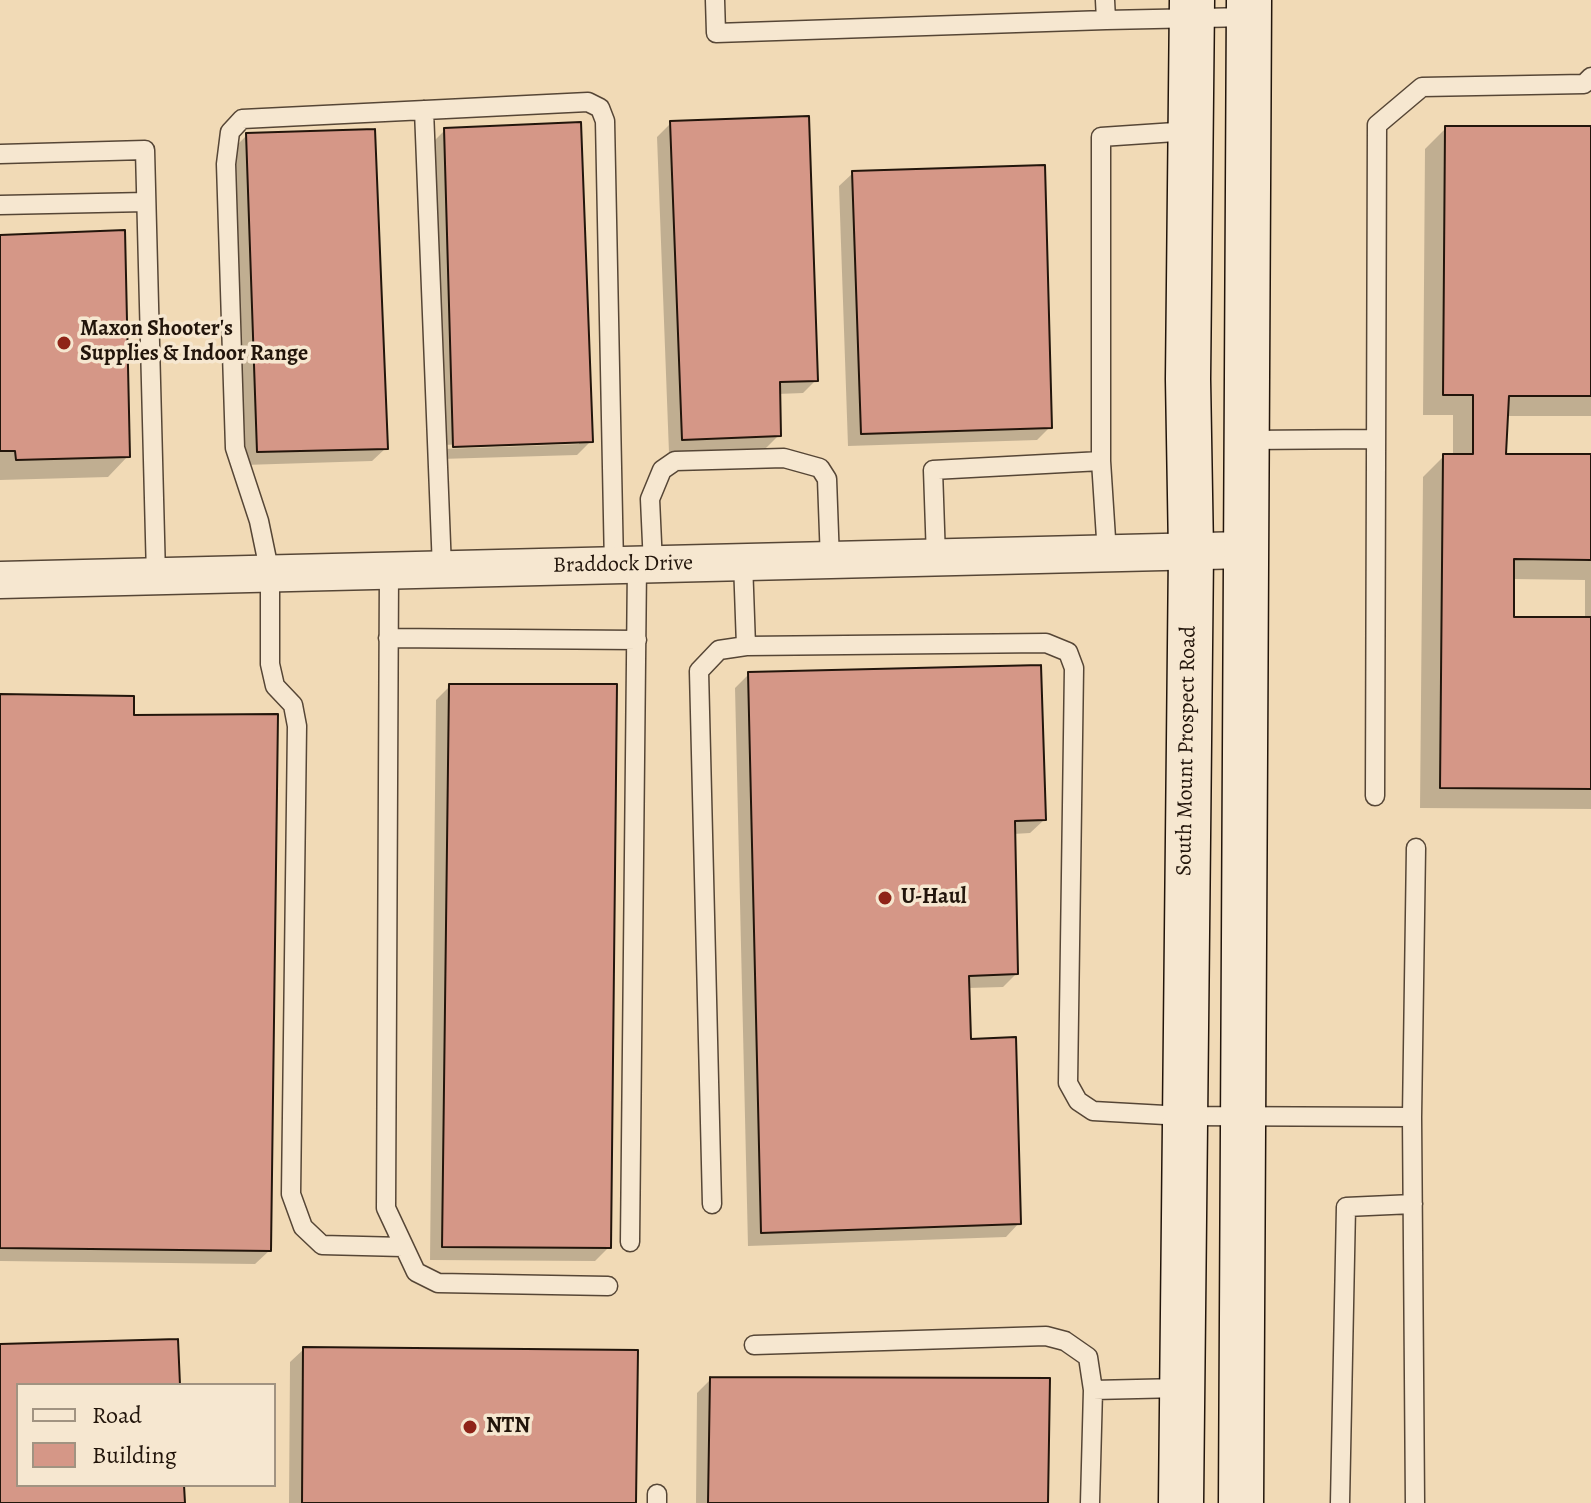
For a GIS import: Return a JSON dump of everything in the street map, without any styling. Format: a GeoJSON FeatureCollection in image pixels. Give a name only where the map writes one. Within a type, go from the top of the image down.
{"type":"FeatureCollection","features":[{"type":"Feature","properties":{"kind":"main road","name":"South Mount Prospect Road"},"geometry":{"type":"LineString","coordinates":[[1181,1503],[1191,552],[1188,379],[1192,9]]}},
{"type":"Feature","properties":{"kind":"main road"},"geometry":{"type":"LineString","coordinates":[[1241,1503],[1249,9]]}},
{"type":"Feature","properties":{"kind":"street","name":"Braddock Drive"},"geometry":{"type":"LineString","coordinates":[[0,580],[1246,550]]}},
{"type":"Feature","properties":{"kind":"lane"},"geometry":{"type":"LineString","coordinates":[[715,0],[716,33],[1106,20],[1192,9],[1249,9]]}},
{"type":"Feature","properties":{"kind":"lane"},"geometry":{"type":"LineString","coordinates":[[1105,0],[1106,20]]}},
{"type":"Feature","properties":{"kind":"lane"},"geometry":{"type":"LineString","coordinates":[[1375,796],[1377,125],[1422,87],[1584,84],[1591,77]]}},
{"type":"Feature","properties":{"kind":"lane"},"geometry":{"type":"LineString","coordinates":[[403,1247],[322,1245],[303,1227],[291,1194],[297,726],[293,705],[275,686],[270,664],[270,574],[259,521],[235,448],[226,164],[230,132],[242,119],[588,102],[600,108],[605,121],[612,495],[635,565]]}},
{"type":"Feature","properties":{"kind":"lane"},"geometry":{"type":"LineString","coordinates":[[424,110],[442,569]]}},
{"type":"Feature","properties":{"kind":"lane"},"geometry":{"type":"LineString","coordinates":[[1107,554],[1101,461],[1101,137],[1192,131]]}},
{"type":"Feature","properties":{"kind":"lane"},"geometry":{"type":"LineString","coordinates":[[0,154],[145,150],[156,576]]}},
{"type":"Feature","properties":{"kind":"lane"},"geometry":{"type":"LineString","coordinates":[[0,205],[146,202]]}},
{"type":"Feature","properties":{"kind":"lane"},"geometry":{"type":"LineString","coordinates":[[1247,440],[1376,439]]}},
{"type":"Feature","properties":{"kind":"lane"},"geometry":{"type":"LineString","coordinates":[[630,1242],[637,640],[635,565],[650,499],[662,470],[675,461],[784,458],[820,468],[827,479],[830,561]]}},
{"type":"Feature","properties":{"kind":"lane"},"geometry":{"type":"LineString","coordinates":[[936,558],[933,470],[1101,461]]}},
{"type":"Feature","properties":{"kind":"lane"},"geometry":{"type":"LineString","coordinates":[[743,562],[746,646]]}},
{"type":"Feature","properties":{"kind":"lane"},"geometry":{"type":"LineString","coordinates":[[389,571],[386,1208],[416,1272],[438,1283],[608,1286]]}},
{"type":"Feature","properties":{"kind":"lane"},"geometry":{"type":"LineString","coordinates":[[388,638],[637,640]]}},
{"type":"Feature","properties":{"kind":"lane"},"geometry":{"type":"LineString","coordinates":[[712,1204],[699,671],[719,650],[746,646],[1046,643],[1068,652],[1074,668],[1068,1083],[1078,1101],[1093,1111],[1183,1116],[1412,1117]]}},
{"type":"Feature","properties":{"kind":"lane"},"geometry":{"type":"LineString","coordinates":[[1415,1503],[1412,1117],[1416,848]]}},
{"type":"Feature","properties":{"kind":"lane"},"geometry":{"type":"LineString","coordinates":[[1340,1503],[1346,1207],[1413,1204]]}},
{"type":"Feature","properties":{"kind":"lane"},"geometry":{"type":"LineString","coordinates":[[754,1345],[1046,1336],[1065,1341],[1088,1357],[1093,1390],[1090,1503]]}},
{"type":"Feature","properties":{"kind":"lane"},"geometry":{"type":"LineString","coordinates":[[1093,1390],[1181,1388]]}},
{"type":"Feature","properties":{"kind":"building"},"geometry":{"type":"Polygon","coordinates":[[[809,116],[818,381],[780,382],[781,436],[682,440],[670,121],[809,116]]]}},
{"type":"Feature","properties":{"kind":"building"},"geometry":{"type":"Polygon","coordinates":[[[581,122],[593,442],[453,447],[444,128],[581,122]]]}},
{"type":"Feature","properties":{"kind":"building"},"geometry":{"type":"Polygon","coordinates":[[[1445,126],[1591,126],[1591,396],[1509,396],[1506,454],[1591,454],[1591,560],[1514,559],[1514,617],[1591,617],[1591,789],[1440,788],[1443,454],[1473,454],[1473,395],[1443,395],[1445,126]]]}},
{"type":"Feature","properties":{"kind":"building"},"geometry":{"type":"Polygon","coordinates":[[[375,129],[388,449],[257,452],[246,133],[375,129]]]}},
{"type":"Feature","properties":{"kind":"building"},"geometry":{"type":"Polygon","coordinates":[[[1045,165],[1052,428],[861,434],[852,171],[1045,165]]]}},
{"type":"Feature","properties":{"kind":"building","name":"Maxon Shooter's Supplies & Indoor Range"},"geometry":{"type":"Polygon","coordinates":[[[125,230],[130,457],[16,460],[15,451],[0,451],[0,235],[125,230]]]}},
{"type":"Feature","properties":{"kind":"building","name":"U-Haul"},"geometry":{"type":"Polygon","coordinates":[[[1041,665],[1046,820],[1015,821],[1018,974],[969,976],[971,1039],[1016,1037],[1021,1224],[761,1233],[748,672],[1041,665]]]}},
{"type":"Feature","properties":{"kind":"building"},"geometry":{"type":"Polygon","coordinates":[[[449,684],[617,684],[611,1248],[442,1247],[449,684]]]}},
{"type":"Feature","properties":{"kind":"building"},"geometry":{"type":"Polygon","coordinates":[[[0,694],[134,696],[134,715],[278,714],[271,1251],[0,1248],[0,694]]]}},
{"type":"Feature","properties":{"kind":"building"},"geometry":{"type":"Polygon","coordinates":[[[178,1339],[180,1383],[16,1383],[16,1487],[184,1487],[185,1503],[0,1503],[0,1344],[178,1339]]]}},
{"type":"Feature","properties":{"kind":"building","name":"NTN"},"geometry":{"type":"Polygon","coordinates":[[[303,1347],[638,1350],[636,1503],[302,1503],[303,1347]]]}},
{"type":"Feature","properties":{"kind":"building"},"geometry":{"type":"Polygon","coordinates":[[[710,1377],[1050,1378],[1048,1503],[708,1503],[710,1377]]]}},
{"type":"Feature","properties":{"kind":"place","name":"Maxon Shooter's Supplies & Indoor Range"},"geometry":{"type":"Point","coordinates":[64,343]}},
{"type":"Feature","properties":{"kind":"place","name":"U-Haul"},"geometry":{"type":"Point","coordinates":[885,898]}},
{"type":"Feature","properties":{"kind":"place","name":"NTN"},"geometry":{"type":"Point","coordinates":[470,1427]}}]}
